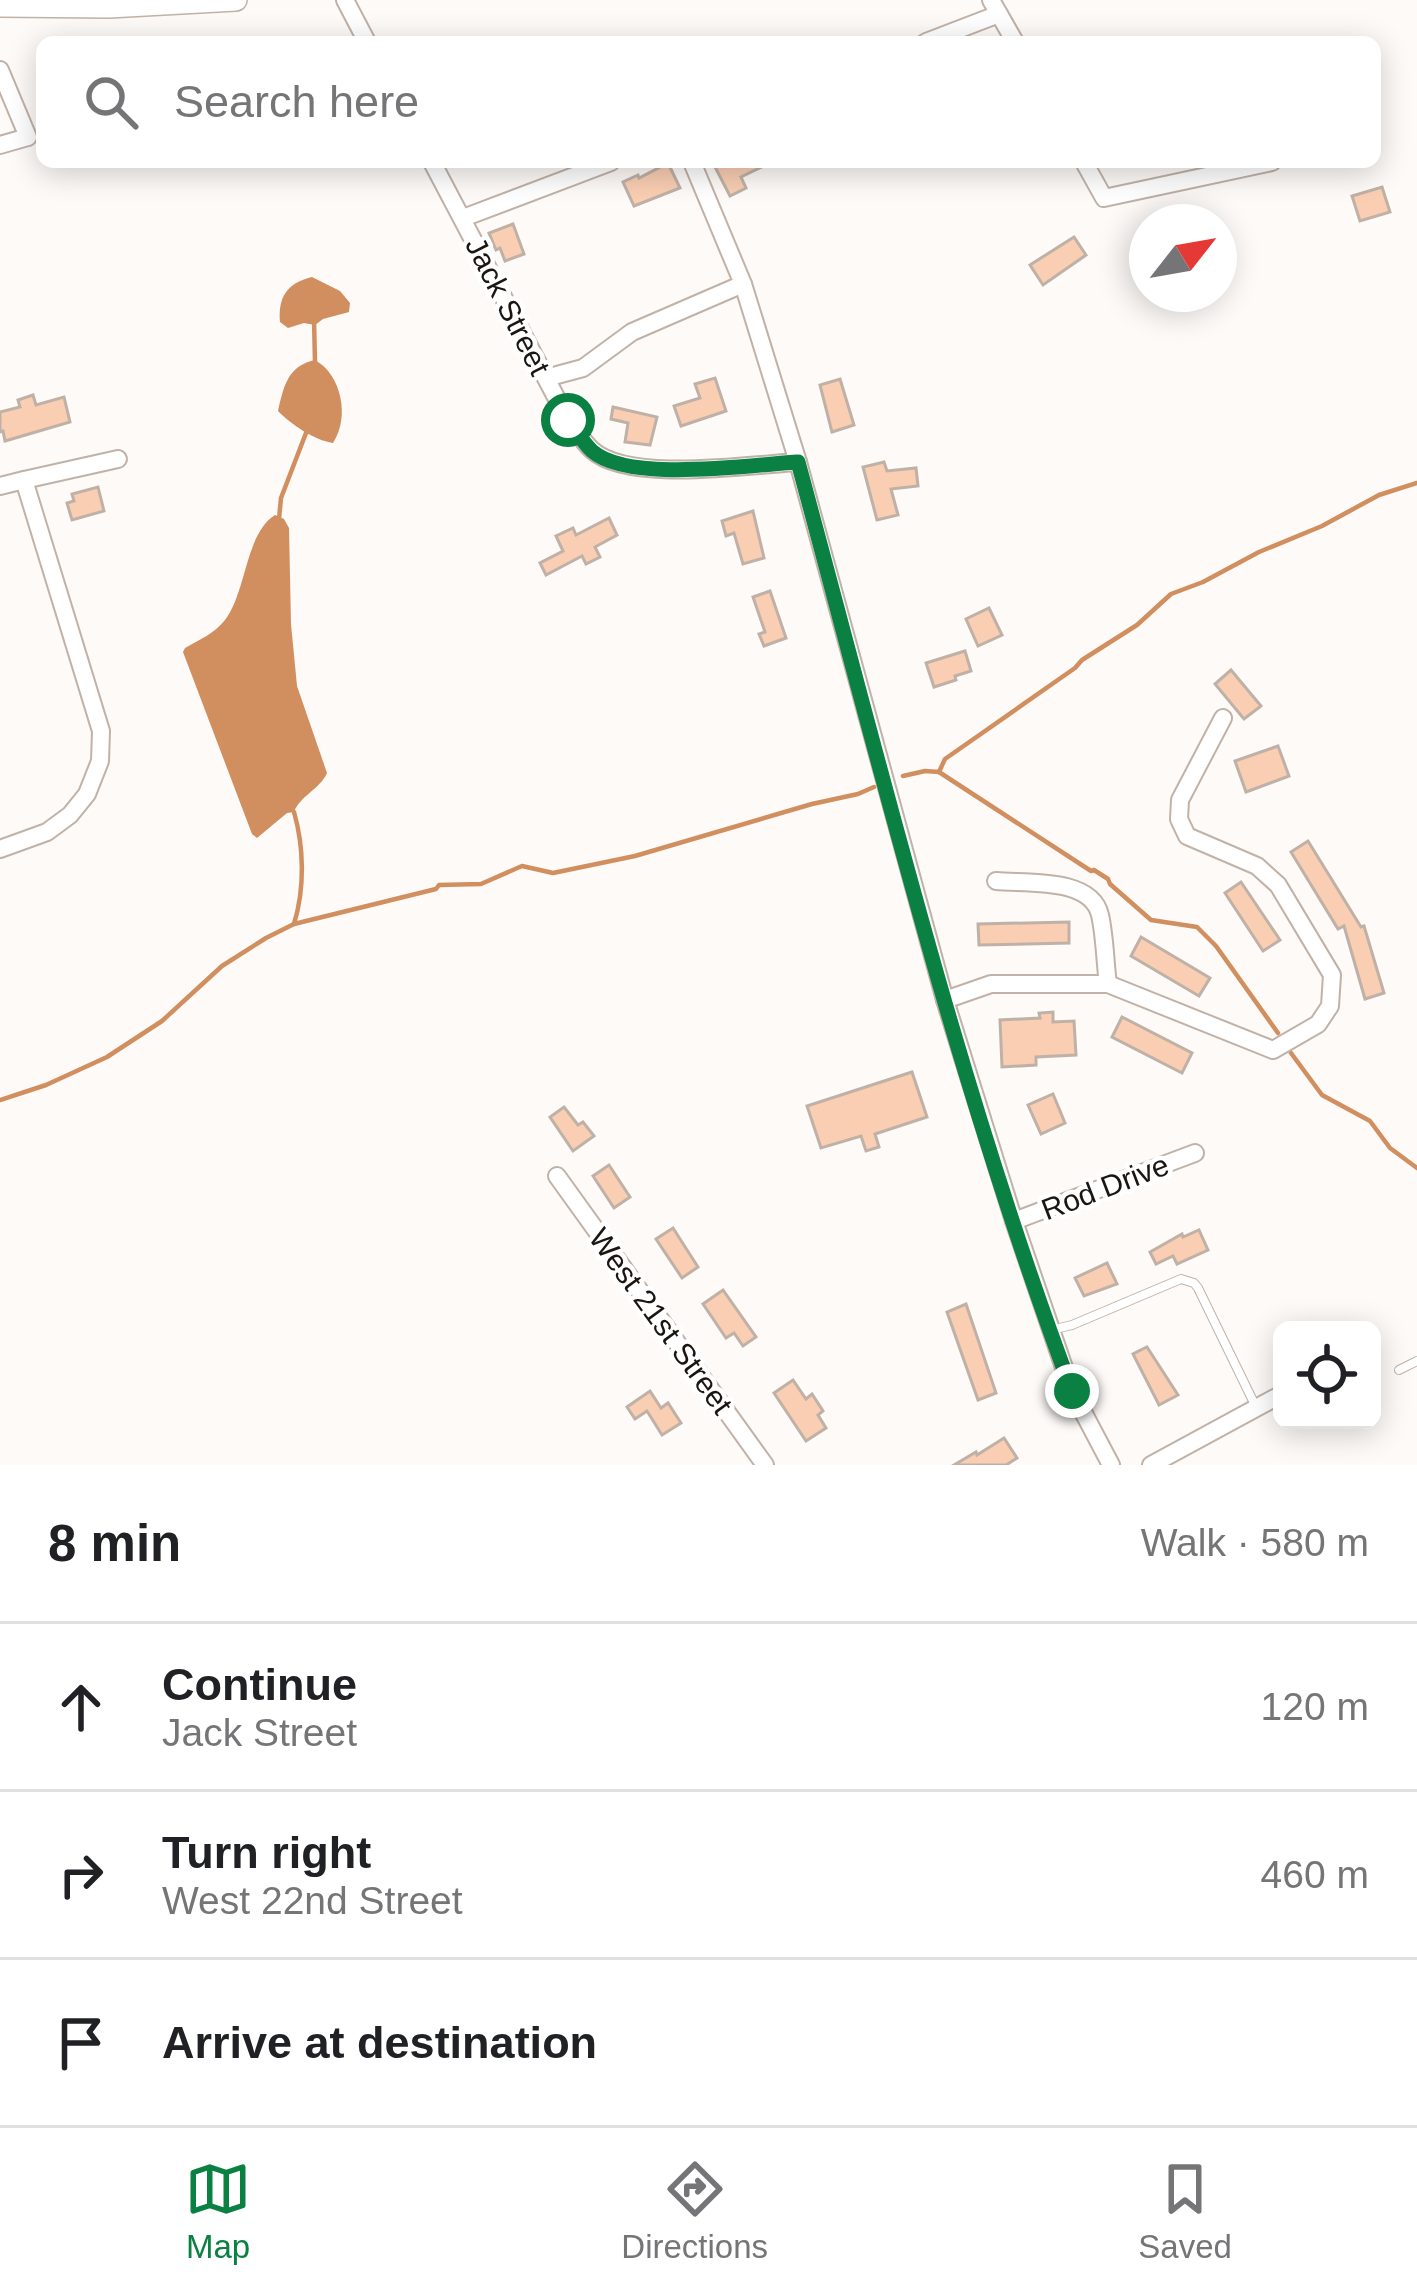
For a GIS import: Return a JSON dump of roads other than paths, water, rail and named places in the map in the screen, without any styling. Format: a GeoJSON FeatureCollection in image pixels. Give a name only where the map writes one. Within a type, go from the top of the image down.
{"type":"FeatureCollection","features":[{"type":"Feature","properties":{"kind":"street"},"geometry":{"type":"LineString","coordinates":[[0,6],[109,7],[236,0]]}},
{"type":"Feature","properties":{"kind":"street"},"geometry":{"type":"LineString","coordinates":[[345,0],[365,36]]}},
{"type":"Feature","properties":{"kind":"street"},"geometry":{"type":"LineString","coordinates":[[938,36],[995,7],[1012,36]]}},
{"type":"Feature","properties":{"kind":"street"},"geometry":{"type":"LineString","coordinates":[[0,70],[28,137],[0,145]]}},
{"type":"Feature","properties":{"kind":"street","name":"Jack Street"},"geometry":{"type":"LineString","coordinates":[[435,168],[568,420],[593,453],[629,468],[668,470],[798,462]]}},
{"type":"Feature","properties":{"kind":"street"},"geometry":{"type":"LineString","coordinates":[[463,218],[595,168]]}},
{"type":"Feature","properties":{"kind":"street"},"geometry":{"type":"LineString","coordinates":[[695,168],[743,284],[798,462],[945,1000],[1049,1330],[1072,1391],[1111,1465]]}},
{"type":"Feature","properties":{"kind":"street"},"geometry":{"type":"LineString","coordinates":[[1087,168],[1104,198],[1244,168]]}},
{"type":"Feature","properties":{"kind":"street"},"geometry":{"type":"LineString","coordinates":[[546,378],[583,368],[632,332],[743,284]]}},
{"type":"Feature","properties":{"kind":"street"},"geometry":{"type":"LineString","coordinates":[[0,486],[118,459]]}},
{"type":"Feature","properties":{"kind":"street"},"geometry":{"type":"LineString","coordinates":[[0,849],[47,832],[70,815],[87,794],[100,761],[101,731],[24,480]]}},
{"type":"Feature","properties":{"kind":"street"},"geometry":{"type":"LineString","coordinates":[[945,1000],[991,984],[1108,984],[1273,1050],[1318,1024],[1330,1006],[1332,975],[1278,885],[1257,866],[1187,836],[1179,818],[1180,800],[1223,718]]}},
{"type":"Feature","properties":{"kind":"street"},"geometry":{"type":"LineString","coordinates":[[996,881],[1068,887],[1088,895],[1100,910],[1108,984]]}},
{"type":"Feature","properties":{"kind":"street","name":"Rod Drive"},"geometry":{"type":"LineString","coordinates":[[1014,1221],[1195,1153]]}},
{"type":"Feature","properties":{"kind":"street","name":"West 21st Street"},"geometry":{"type":"LineString","coordinates":[[557,1176],[765,1465]]}},
{"type":"Feature","properties":{"kind":"street"},"geometry":{"type":"LineString","coordinates":[[1151,1465],[1273,1399]]}},
{"type":"Feature","properties":{"kind":"lane"},"geometry":{"type":"LineString","coordinates":[[1049,1330],[1188,1280],[1198,1288],[1256,1408]]}},
{"type":"Feature","properties":{"kind":"lane"},"geometry":{"type":"LineString","coordinates":[[1399,1370],[1417,1361]]}},
{"type":"Feature","properties":{"kind":"waterway"},"geometry":{"type":"LineString","coordinates":[[314,319],[315,362]]}},
{"type":"Feature","properties":{"kind":"waterway"},"geometry":{"type":"LineString","coordinates":[[279,519],[281,498],[306,433]]}},
{"type":"Feature","properties":{"kind":"waterway"},"geometry":{"type":"LineString","coordinates":[[939,772],[945,759],[1137,625],[1171,594],[1379,495],[1417,483]]}},
{"type":"Feature","properties":{"kind":"waterway"},"geometry":{"type":"LineString","coordinates":[[903,776],[939,772],[1108,879],[1151,920],[1197,927],[1278,1033]]}},
{"type":"Feature","properties":{"kind":"waterway"},"geometry":{"type":"LineString","coordinates":[[0,1100],[107,1057],[162,1021],[222,966],[294,924],[439,885],[481,884],[522,866],[553,873],[635,856],[874,787]]}},
{"type":"Feature","properties":{"kind":"waterway"},"geometry":{"type":"LineString","coordinates":[[294,812],[302,868],[294,924]]}},
{"type":"Feature","properties":{"kind":"waterway"},"geometry":{"type":"LineString","coordinates":[[1291,1053],[1322,1095],[1370,1121],[1390,1148],[1417,1168]]}}]}
